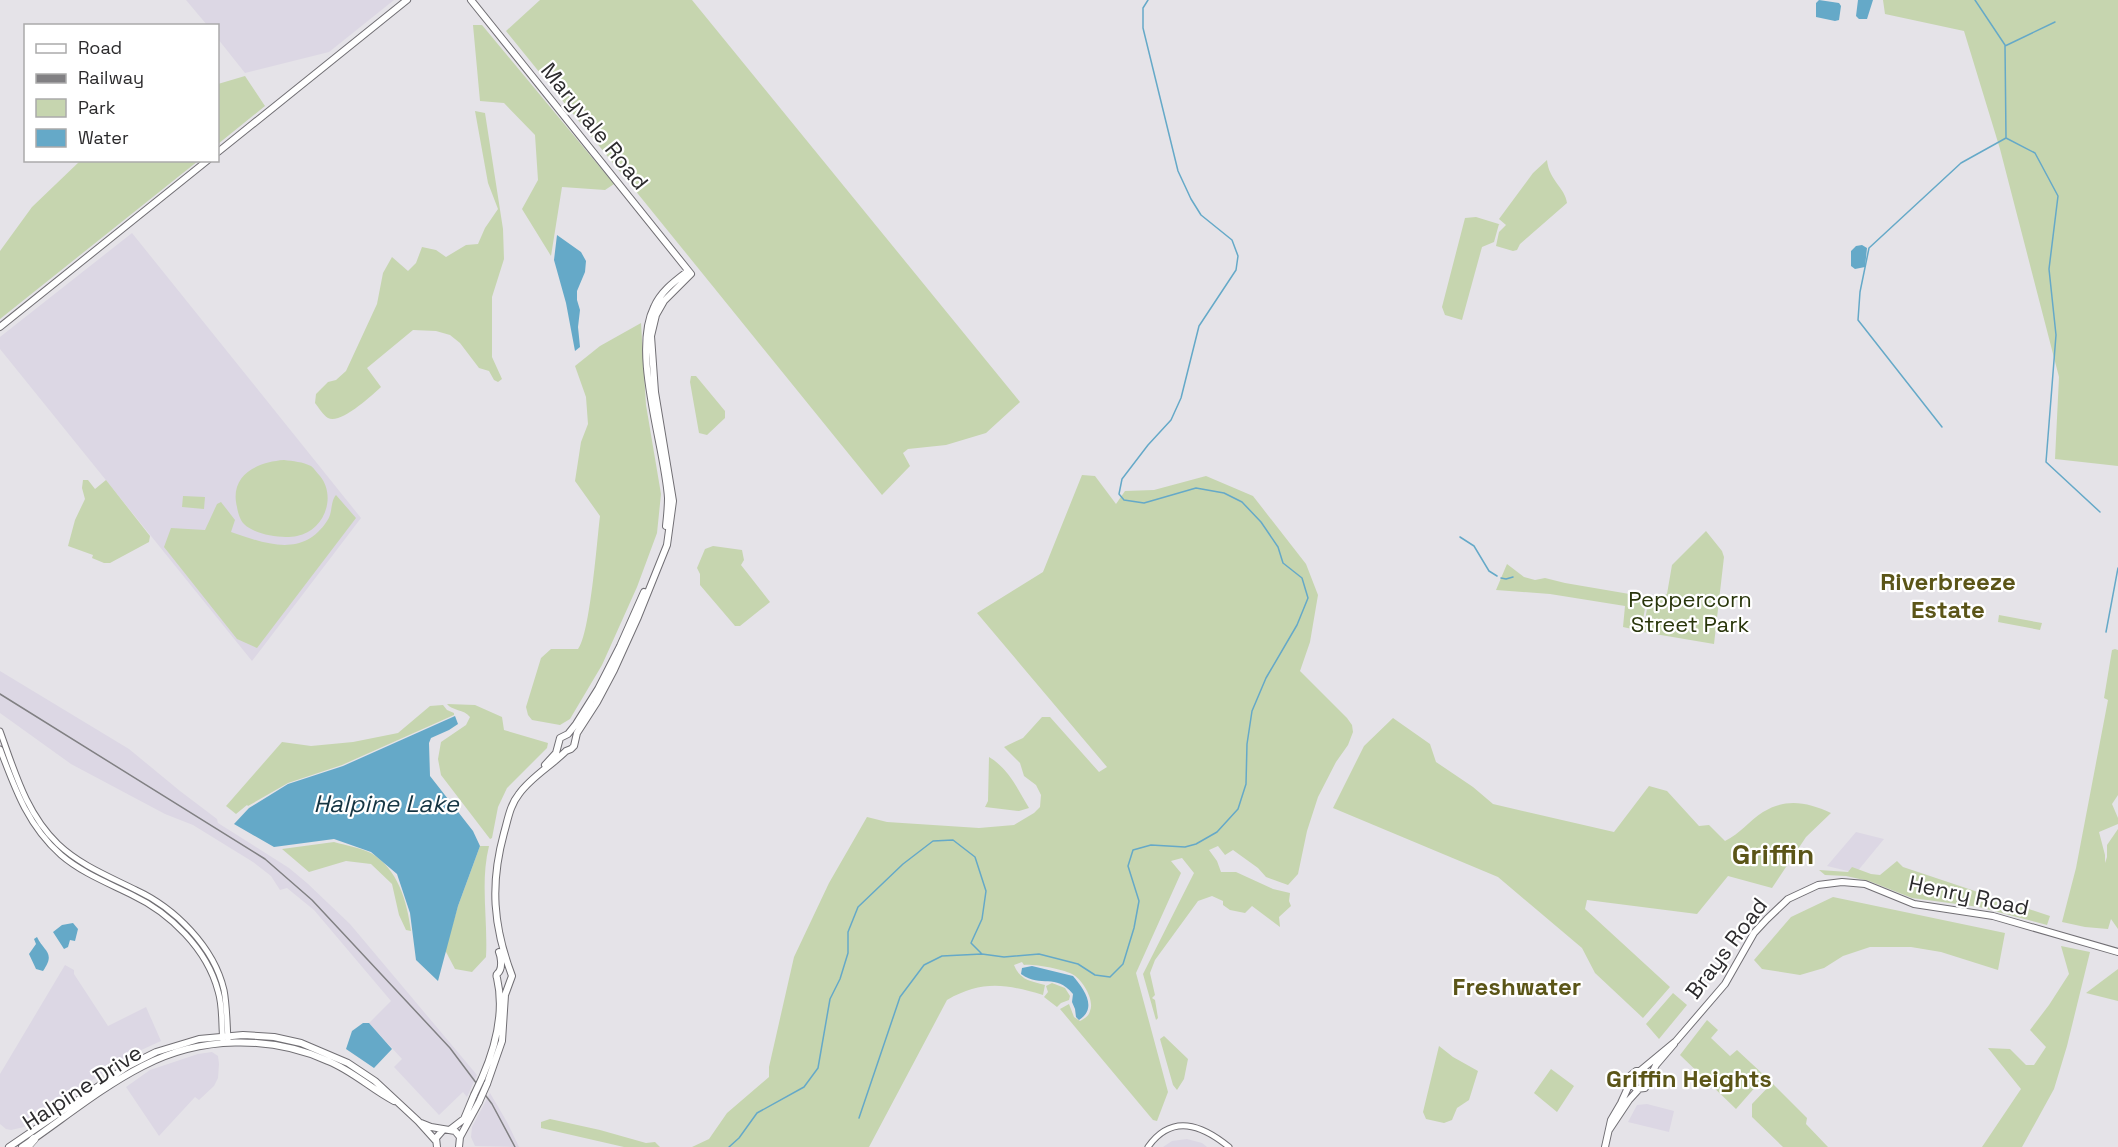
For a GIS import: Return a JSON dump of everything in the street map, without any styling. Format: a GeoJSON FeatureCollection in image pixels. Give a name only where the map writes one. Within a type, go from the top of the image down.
{"type":"FeatureCollection","features":[{"type":"Feature","properties":{"kind":"highway"},"geometry":{"type":"LineString","coordinates":[[27,1147],[34,1139]]}},
{"type":"Feature","properties":{"kind":"main road"},"geometry":{"type":"LineString","coordinates":[[219,151],[407,0]]}},
{"type":"Feature","properties":{"kind":"main road","name":"Maryvale Road"},"geometry":{"type":"LineString","coordinates":[[471,0],[690,272]]}},
{"type":"Feature","properties":{"kind":"main road"},"geometry":{"type":"LineString","coordinates":[[0,327],[206,162]]}},
{"type":"Feature","properties":{"kind":"main road"},"geometry":{"type":"LineString","coordinates":[[436,1144],[438,1134],[443,1130],[452,1129],[464,1119],[496,1038],[500,1012],[500,983],[496,977],[500,970],[501,959],[494,922],[491,886],[494,854],[508,806],[526,781],[548,762],[559,746],[560,738],[568,734],[588,706],[609,670],[663,545],[668,495],[648,378],[647,336],[651,313],[658,299],[668,288],[690,272]]}},
{"type":"Feature","properties":{"kind":"main road"},"geometry":{"type":"LineString","coordinates":[[459,1147],[460,1137],[487,1084],[502,1041],[504,998],[507,983],[512,978],[498,929],[495,876],[498,855],[510,812],[517,797],[526,786],[566,751],[573,748],[574,739],[606,686],[621,655],[667,545],[673,501],[654,384],[651,336],[659,308],[690,272]]}},
{"type":"Feature","properties":{"kind":"main road"},"geometry":{"type":"LineString","coordinates":[[568,734],[574,739]]}},
{"type":"Feature","properties":{"kind":"main road"},"geometry":{"type":"LineString","coordinates":[[559,746],[566,751]]}},
{"type":"Feature","properties":{"kind":"main road","name":"Henry Road"},"geometry":{"type":"LineString","coordinates":[[1813,886],[1834,882],[1865,884],[1914,904],[1992,916],[2118,952]]}},
{"type":"Feature","properties":{"kind":"main road","name":"Brays Road"},"geometry":{"type":"LineString","coordinates":[[1649,1077],[1658,1062],[1732,974],[1760,926],[1784,902],[1813,886]]}},
{"type":"Feature","properties":{"kind":"main road"},"geometry":{"type":"LineString","coordinates":[[500,970],[508,970]]}},
{"type":"Feature","properties":{"kind":"main road"},"geometry":{"type":"LineString","coordinates":[[500,983],[507,983]]}},
{"type":"Feature","properties":{"kind":"main road","name":"Halpine Drive"},"geometry":{"type":"LineString","coordinates":[[9,1147],[138,1061],[181,1044],[225,1036],[274,1038],[322,1050],[361,1071],[382,1087],[418,1121],[436,1144]]}},
{"type":"Feature","properties":{"kind":"main road","name":"Brays Road"},"geometry":{"type":"LineString","coordinates":[[1641,1070],[1676,1041]]}},
{"type":"Feature","properties":{"kind":"main road","name":"Halpine Drive"},"geometry":{"type":"LineString","coordinates":[[22,1147],[144,1065],[184,1050],[226,1043],[274,1045],[308,1053],[352,1073],[397,1103]]}},
{"type":"Feature","properties":{"kind":"main road"},"geometry":{"type":"LineString","coordinates":[[1605,1147],[1611,1120],[1630,1083],[1631,1075],[1641,1070],[1649,1077],[1647,1086],[1639,1089],[1629,1100],[1609,1131]]}},
{"type":"Feature","properties":{"kind":"main road"},"geometry":{"type":"LineString","coordinates":[[1630,1083],[1634,1088],[1639,1089]]}},
{"type":"Feature","properties":{"kind":"main road","name":"Halpine Drive"},"geometry":{"type":"LineString","coordinates":[[418,1121],[443,1130]]}},
{"type":"Feature","properties":{"kind":"main road"},"geometry":{"type":"LineString","coordinates":[[452,1129],[460,1137]]}},
{"type":"Feature","properties":{"kind":"street"},"geometry":{"type":"LineString","coordinates":[[0,731],[24,797],[44,828],[75,858],[153,906],[177,926],[193,944],[216,985],[226,1043]]}},
{"type":"Feature","properties":{"kind":"street"},"geometry":{"type":"LineString","coordinates":[[0,749],[19,800],[40,834],[74,865],[117,884]]}},
{"type":"Feature","properties":{"kind":"street"},"geometry":{"type":"LineString","coordinates":[[1148,1147],[1157,1136],[1172,1128],[1191,1126],[1207,1131],[1229,1147]]}},
{"type":"Feature","properties":{"kind":"shaded area"},"geometry":{"type":"Polygon","coordinates":[[[186,0],[394,0],[329,52],[245,73],[219,40],[219,24],[206,24],[186,0]]]}},
{"type":"Feature","properties":{"kind":"shaded area"},"geometry":{"type":"Polygon","coordinates":[[[132,233],[361,518],[252,661],[0,349],[0,337],[132,233]]]}},
{"type":"Feature","properties":{"kind":"shaded area"},"geometry":{"type":"Polygon","coordinates":[[[0,671],[129,749],[217,819],[218,823],[289,868],[307,883],[350,924],[477,1075],[467,1097],[463,1092],[439,1115],[394,1067],[402,1059],[369,1023],[391,1001],[314,910],[287,888],[280,890],[271,876],[253,862],[193,825],[165,814],[71,764],[0,713],[0,671]]]}},
{"type":"Feature","properties":{"kind":"shaded area"},"geometry":{"type":"Polygon","coordinates":[[[1856,832],[1884,839],[1856,873],[1827,866],[1856,832]]]}},
{"type":"Feature","properties":{"kind":"shaded area"},"geometry":{"type":"Polygon","coordinates":[[[65,965],[74,970],[74,974],[108,1026],[146,1007],[161,1041],[126,1057],[24,1127],[6,1129],[0,1124],[0,1074],[65,965]]]}},
{"type":"Feature","properties":{"kind":"shaded area"},"geometry":{"type":"Polygon","coordinates":[[[212,1052],[218,1056],[219,1064],[218,1078],[214,1086],[199,1100],[195,1097],[159,1136],[126,1087],[150,1070],[198,1054],[212,1052]]]}},
{"type":"Feature","properties":{"kind":"shaded area"},"geometry":{"type":"Polygon","coordinates":[[[490,1093],[519,1147],[475,1146],[471,1137],[472,1127],[490,1093]]]}},
{"type":"Feature","properties":{"kind":"shaded area"},"geometry":{"type":"Polygon","coordinates":[[[1647,1104],[1674,1111],[1669,1132],[1628,1122],[1637,1105],[1647,1104]]]}},
{"type":"Feature","properties":{"kind":"shaded area"},"geometry":{"type":"Polygon","coordinates":[[[1187,1139],[1202,1143],[1207,1147],[1163,1147],[1172,1141],[1187,1139]]]}},
{"type":"Feature","properties":{"kind":"green space"},"geometry":{"type":"Polygon","coordinates":[[[540,0],[692,0],[1020,402],[986,433],[946,445],[908,449],[903,453],[910,466],[882,495],[506,31],[540,0]]]}},
{"type":"Feature","properties":{"kind":"green space"},"geometry":{"type":"Polygon","coordinates":[[[1883,0],[2118,0],[2118,466],[2055,459],[2059,377],[2000,149],[1964,31],[1885,14],[1883,0]]]}},
{"type":"Feature","properties":{"kind":"green space"},"geometry":{"type":"Polygon","coordinates":[[[473,25],[482,25],[614,184],[605,190],[562,187],[551,256],[522,209],[538,180],[535,135],[504,103],[480,101],[473,25]]]}},
{"type":"Feature","properties":{"kind":"green space"},"geometry":{"type":"Polygon","coordinates":[[[245,76],[265,106],[219,143],[219,84],[245,76]]]}},
{"type":"Feature","properties":{"kind":"green space"},"geometry":{"type":"Polygon","coordinates":[[[475,111],[485,113],[503,229],[504,259],[492,297],[492,357],[502,379],[498,382],[494,380],[489,371],[479,368],[460,343],[450,335],[436,331],[413,330],[367,368],[381,387],[347,414],[333,419],[328,418],[315,403],[316,394],[328,382],[336,380],[346,371],[377,304],[383,273],[392,257],[408,271],[416,263],[422,247],[436,250],[446,257],[466,245],[478,244],[485,228],[498,209],[488,183],[475,111]]]}},
{"type":"Feature","properties":{"kind":"green space"},"geometry":{"type":"Polygon","coordinates":[[[1547,160],[1548,167],[1566,197],[1567,203],[1520,244],[1517,250],[1496,246],[1499,232],[1506,225],[1499,219],[1533,173],[1547,160]]]}},
{"type":"Feature","properties":{"kind":"green space"},"geometry":{"type":"Polygon","coordinates":[[[79,162],[197,162],[0,319],[0,251],[32,207],[79,162]]]}},
{"type":"Feature","properties":{"kind":"green space"},"geometry":{"type":"Polygon","coordinates":[[[1476,217],[1499,224],[1494,242],[1482,247],[1462,320],[1445,315],[1442,307],[1465,218],[1476,217]]]}},
{"type":"Feature","properties":{"kind":"green space"},"geometry":{"type":"Polygon","coordinates":[[[641,323],[646,405],[661,494],[657,533],[637,587],[602,665],[570,719],[560,725],[532,720],[526,707],[541,658],[551,649],[578,649],[586,626],[592,586],[600,516],[575,481],[581,442],[588,424],[586,397],[575,366],[600,346],[641,323]]]}},
{"type":"Feature","properties":{"kind":"green space"},"geometry":{"type":"Polygon","coordinates":[[[691,376],[696,376],[725,411],[725,418],[707,435],[699,433],[690,382],[691,376]]]}},
{"type":"Feature","properties":{"kind":"green space"},"geometry":{"type":"Polygon","coordinates":[[[284,460],[311,466],[325,484],[327,494],[325,512],[321,520],[306,533],[291,537],[262,533],[249,528],[239,516],[236,496],[237,486],[247,472],[264,464],[284,460]]]}},
{"type":"Feature","properties":{"kind":"green space"},"geometry":{"type":"Polygon","coordinates":[[[1082,475],[1095,476],[1116,504],[1125,491],[1154,490],[1206,476],[1253,496],[1306,564],[1318,595],[1310,642],[1300,671],[1347,718],[1352,725],[1353,732],[1318,797],[1307,831],[1298,874],[1288,885],[1266,877],[1258,868],[1233,850],[1225,855],[1218,846],[1209,850],[1221,872],[1236,872],[1273,889],[1290,893],[1291,906],[1279,917],[1280,927],[1252,906],[1245,913],[1230,910],[1223,905],[1223,901],[1212,896],[1198,901],[1155,960],[1150,973],[1155,995],[1152,998],[1155,1000],[1158,1018],[1156,1020],[1143,974],[1194,873],[1182,858],[1171,861],[1181,873],[1136,973],[1168,1092],[1157,1121],[1153,1120],[1060,1009],[1069,1004],[1074,1017],[1080,1021],[1089,1014],[1091,1001],[1080,980],[1067,972],[1024,965],[1022,962],[1014,965],[1016,970],[1026,979],[1045,985],[1043,995],[1017,988],[994,986],[972,989],[947,1000],[869,1147],[692,1147],[709,1139],[727,1113],[769,1077],[769,1067],[794,957],[829,883],[867,817],[887,822],[979,828],[1014,825],[1040,807],[1041,795],[1036,785],[1024,776],[1020,763],[1004,747],[1023,738],[1042,717],[1050,717],[1099,772],[1107,767],[977,613],[1043,572],[1082,475]]]}},
{"type":"Feature","properties":{"kind":"green space"},"geometry":{"type":"Polygon","coordinates":[[[83,480],[88,480],[95,489],[106,480],[150,536],[149,542],[110,563],[104,563],[92,558],[93,555],[68,546],[75,520],[85,499],[82,488],[83,480]]]}},
{"type":"Feature","properties":{"kind":"green space"},"geometry":{"type":"Polygon","coordinates":[[[336,495],[356,518],[257,648],[237,639],[164,547],[171,528],[205,530],[217,504],[221,502],[235,520],[231,532],[270,544],[295,544],[317,533],[329,518],[336,495]]]}},
{"type":"Feature","properties":{"kind":"green space"},"geometry":{"type":"Polygon","coordinates":[[[183,496],[205,497],[204,509],[182,507],[183,496]]]}},
{"type":"Feature","properties":{"kind":"green space","name":"Peppercorn Street Park"},"geometry":{"type":"Polygon","coordinates":[[[1706,531],[1724,557],[1714,644],[1643,632],[1649,597],[1657,599],[1667,594],[1672,565],[1706,531]]]}},
{"type":"Feature","properties":{"kind":"green space"},"geometry":{"type":"Polygon","coordinates":[[[713,546],[742,550],[744,560],[741,565],[770,602],[740,626],[735,626],[700,585],[700,574],[697,568],[705,549],[713,546]]]}},
{"type":"Feature","properties":{"kind":"green space"},"geometry":{"type":"Polygon","coordinates":[[[1507,564],[1524,577],[1535,580],[1545,578],[1647,597],[1641,631],[1623,627],[1625,606],[1550,594],[1496,590],[1507,564]]]}},
{"type":"Feature","properties":{"kind":"green space"},"geometry":{"type":"Polygon","coordinates":[[[1999,615],[2042,623],[2040,630],[1998,622],[1999,615]]]}},
{"type":"Feature","properties":{"kind":"green space"},"geometry":{"type":"Polygon","coordinates":[[[2112,650],[2118,650],[2118,795],[2112,804],[2118,824],[2099,832],[2105,863],[2107,845],[2118,829],[2118,929],[2111,919],[2108,929],[2062,922],[2076,868],[2108,700],[2104,698],[2112,650]]]}},
{"type":"Feature","properties":{"kind":"green space"},"geometry":{"type":"Polygon","coordinates":[[[447,704],[475,705],[502,717],[504,730],[548,743],[547,748],[507,788],[498,807],[490,839],[441,775],[438,759],[441,742],[466,725],[470,717],[447,704]]]}},
{"type":"Feature","properties":{"kind":"green space"},"geometry":{"type":"Polygon","coordinates":[[[443,705],[454,715],[342,765],[288,783],[247,805],[236,814],[226,806],[282,742],[311,746],[353,742],[398,733],[430,706],[443,705]]]}},
{"type":"Feature","properties":{"kind":"green space"},"geometry":{"type":"Polygon","coordinates":[[[1393,718],[1430,744],[1436,762],[1473,787],[1493,804],[1614,832],[1649,786],[1667,791],[1699,826],[1709,825],[1725,841],[1763,812],[1780,805],[1805,804],[1831,813],[1806,837],[1772,888],[1728,876],[1697,914],[1587,900],[1585,909],[1670,987],[1643,1018],[1595,973],[1582,948],[1498,877],[1333,808],[1364,746],[1393,718]]]}},
{"type":"Feature","properties":{"kind":"green space"},"geometry":{"type":"Polygon","coordinates":[[[989,757],[1007,773],[1029,808],[1019,811],[985,807],[988,801],[989,757]]]}},
{"type":"Feature","properties":{"kind":"green space"},"geometry":{"type":"Polygon","coordinates":[[[334,842],[371,853],[388,868],[404,897],[411,931],[406,930],[399,915],[392,884],[371,864],[346,861],[309,872],[282,849],[334,842]]]}},
{"type":"Feature","properties":{"kind":"green space"},"geometry":{"type":"Polygon","coordinates":[[[480,846],[489,846],[485,873],[486,957],[472,972],[455,969],[445,950],[480,846]]]}},
{"type":"Feature","properties":{"kind":"green space"},"geometry":{"type":"Polygon","coordinates":[[[1897,861],[1903,867],[2050,916],[2047,925],[1979,907],[1912,898],[1869,881],[1846,876],[1825,875],[1819,870],[1848,872],[1852,867],[1880,875],[1897,861]]]}},
{"type":"Feature","properties":{"kind":"green space"},"geometry":{"type":"Polygon","coordinates":[[[1833,897],[2005,933],[1998,970],[1941,952],[1911,947],[1870,947],[1843,956],[1824,968],[1800,975],[1762,969],[1754,960],[1791,917],[1833,897]]]}},
{"type":"Feature","properties":{"kind":"green space"},"geometry":{"type":"Polygon","coordinates":[[[2061,946],[2090,952],[2054,1089],[2022,1147],[1982,1147],[2021,1089],[1988,1048],[2010,1049],[2026,1065],[2034,1065],[2046,1047],[2030,1030],[2069,974],[2061,946]]]}},
{"type":"Feature","properties":{"kind":"green space"},"geometry":{"type":"Polygon","coordinates":[[[2118,969],[2118,1001],[2086,993],[2118,969]]]}},
{"type":"Feature","properties":{"kind":"green space"},"geometry":{"type":"Polygon","coordinates":[[[1052,983],[1065,988],[1070,996],[1069,1000],[1057,1007],[1044,997],[1048,992],[1046,986],[1052,983]]]}},
{"type":"Feature","properties":{"kind":"green space"},"geometry":{"type":"Polygon","coordinates":[[[1673,993],[1687,1005],[1659,1039],[1646,1024],[1673,993]]]}},
{"type":"Feature","properties":{"kind":"green space"},"geometry":{"type":"Polygon","coordinates":[[[1707,1020],[1718,1030],[1711,1038],[1730,1056],[1737,1050],[1765,1076],[1736,1109],[1680,1055],[1707,1020]]]}},
{"type":"Feature","properties":{"kind":"green space"},"geometry":{"type":"Polygon","coordinates":[[[1164,1036],[1188,1059],[1184,1079],[1177,1090],[1173,1085],[1160,1039],[1164,1036]]]}},
{"type":"Feature","properties":{"kind":"green space"},"geometry":{"type":"Polygon","coordinates":[[[1439,1046],[1478,1071],[1469,1100],[1457,1108],[1452,1120],[1444,1123],[1426,1119],[1423,1112],[1439,1046]]]}},
{"type":"Feature","properties":{"kind":"green space"},"geometry":{"type":"Polygon","coordinates":[[[1551,1069],[1574,1086],[1557,1112],[1534,1093],[1551,1069]]]}},
{"type":"Feature","properties":{"kind":"green space"},"geometry":{"type":"Polygon","coordinates":[[[1772,1083],[1807,1118],[1806,1124],[1828,1147],[1783,1147],[1752,1117],[1752,1104],[1772,1083]]]}},
{"type":"Feature","properties":{"kind":"green space"},"geometry":{"type":"Polygon","coordinates":[[[550,1119],[646,1143],[655,1142],[660,1147],[624,1147],[541,1128],[541,1122],[550,1119]]]}},
{"type":"Feature","properties":{"kind":"water"},"geometry":{"type":"Polygon","coordinates":[[[1819,0],[1839,3],[1841,6],[1839,20],[1816,17],[1816,3],[1819,0]]]}},
{"type":"Feature","properties":{"kind":"water"},"geometry":{"type":"Polygon","coordinates":[[[1858,0],[1873,0],[1867,19],[1859,19],[1856,16],[1858,0]]]}},
{"type":"Feature","properties":{"kind":"water"},"geometry":{"type":"Polygon","coordinates":[[[557,235],[581,252],[586,261],[585,272],[577,291],[580,310],[578,327],[580,347],[575,351],[566,303],[554,260],[557,235]]]}},
{"type":"Feature","properties":{"kind":"water"},"geometry":{"type":"Polygon","coordinates":[[[1862,245],[1867,248],[1865,267],[1855,269],[1851,266],[1851,251],[1856,246],[1862,245]]]}},
{"type":"Feature","properties":{"kind":"water","name":"Halpine Lake"},"geometry":{"type":"Polygon","coordinates":[[[455,716],[458,724],[431,738],[429,743],[430,776],[473,831],[480,846],[458,906],[438,981],[416,960],[410,913],[397,874],[371,852],[334,839],[274,847],[234,824],[249,808],[288,784],[343,766],[455,716]]]}},
{"type":"Feature","properties":{"kind":"water"},"geometry":{"type":"Polygon","coordinates":[[[73,923],[78,929],[75,941],[70,940],[68,947],[64,949],[53,932],[62,925],[73,923]]]}},
{"type":"Feature","properties":{"kind":"water"},"geometry":{"type":"Polygon","coordinates":[[[37,937],[49,956],[43,971],[36,969],[29,954],[36,944],[34,939],[37,937]]]}},
{"type":"Feature","properties":{"kind":"water"},"geometry":{"type":"Polygon","coordinates":[[[1032,966],[1073,976],[1087,998],[1088,1010],[1085,1015],[1079,1020],[1076,1017],[1072,1002],[1073,994],[1066,987],[1054,982],[1035,980],[1021,974],[1022,968],[1032,966]]]}},
{"type":"Feature","properties":{"kind":"water"},"geometry":{"type":"Polygon","coordinates":[[[363,1023],[369,1023],[392,1049],[374,1068],[346,1049],[352,1031],[363,1023]]]}},
{"type":"Feature","properties":{"kind":"waterway"},"geometry":{"type":"LineString","coordinates":[[859,1118],[900,997],[924,965],[942,956],[982,954],[1004,957],[1039,954],[1078,964],[1095,975],[1110,977],[1123,964],[1134,928],[1139,901],[1128,866],[1133,850],[1151,845],[1185,847],[1196,844],[1217,832],[1238,809],[1246,784],[1247,744],[1252,711],[1266,678],[1297,625],[1308,598],[1302,578],[1283,563],[1278,547],[1261,522],[1242,502],[1224,493],[1196,488],[1144,503],[1124,500],[1119,494],[1122,479],[1171,420],[1181,398],[1199,326],[1236,270],[1238,256],[1232,240],[1201,215],[1178,171],[1143,28],[1143,8],[1148,0]]}},
{"type":"Feature","properties":{"kind":"waterway"},"geometry":{"type":"LineString","coordinates":[[1975,0],[2005,45]]}},
{"type":"Feature","properties":{"kind":"waterway"},"geometry":{"type":"LineString","coordinates":[[1942,427],[1858,320],[1860,292],[1869,248],[1961,163],[2006,138],[2005,46],[2055,22]]}},
{"type":"Feature","properties":{"kind":"waterway"},"geometry":{"type":"LineString","coordinates":[[2006,138],[2035,153],[2058,196],[2049,269],[2056,335],[2046,462],[2100,512]]}},
{"type":"Feature","properties":{"kind":"waterway"},"geometry":{"type":"LineString","coordinates":[[1460,537],[1474,546],[1489,571],[1497,576]]}},
{"type":"Feature","properties":{"kind":"waterway"},"geometry":{"type":"LineString","coordinates":[[2106,632],[2118,568]]}},
{"type":"Feature","properties":{"kind":"waterway"},"geometry":{"type":"LineString","coordinates":[[1501,578],[1513,577]]}},
{"type":"Feature","properties":{"kind":"waterway"},"geometry":{"type":"LineString","coordinates":[[729,1147],[739,1138],[757,1113],[804,1087],[818,1068],[830,999],[840,979],[848,953],[848,932],[858,907],[903,864],[933,841],[953,840],[975,857],[986,891],[982,919],[971,943],[981,953]]}},
{"type":"Feature","properties":{"kind":"railway"},"geometry":{"type":"LineString","coordinates":[[0,694],[265,859],[312,900],[450,1048],[492,1104],[515,1147]]}},
{"type":"Feature","properties":{"kind":"district","name":"Riverbreeze Estate"},"geometry":{"type":"Point","coordinates":[1948,595]}},
{"type":"Feature","properties":{"kind":"district","name":"Griffin"},"geometry":{"type":"Point","coordinates":[1773,854]}},
{"type":"Feature","properties":{"kind":"district","name":"Freshwater"},"geometry":{"type":"Point","coordinates":[1517,986]}},
{"type":"Feature","properties":{"kind":"district","name":"Griffin Heights"},"geometry":{"type":"Point","coordinates":[1689,1078]}}]}
